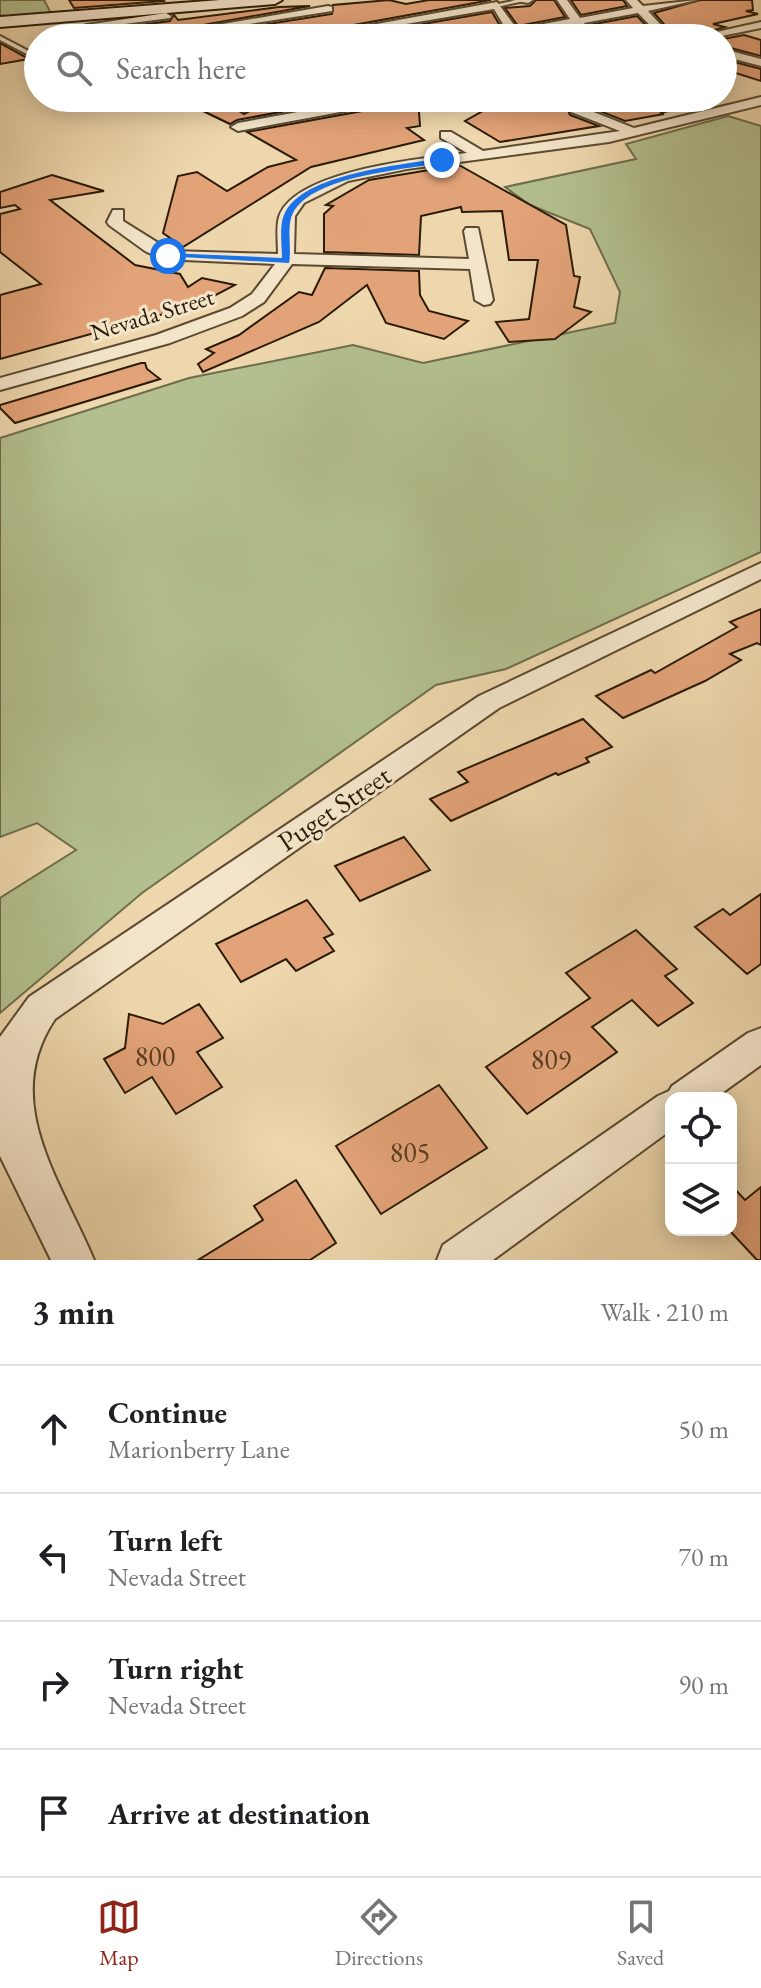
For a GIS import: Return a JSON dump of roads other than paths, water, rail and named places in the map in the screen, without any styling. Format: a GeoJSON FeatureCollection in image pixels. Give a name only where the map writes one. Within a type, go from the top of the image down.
{"type":"FeatureCollection","features":[{"type":"Feature","properties":{"kind":"street"},"geometry":{"type":"LineString","coordinates":[[96,24],[203,5],[275,0]]}},
{"type":"Feature","properties":{"kind":"street"},"geometry":{"type":"LineString","coordinates":[[562,0],[582,24]]}},
{"type":"Feature","properties":{"kind":"street"},"geometry":{"type":"LineString","coordinates":[[631,0],[654,24]]}},
{"type":"Feature","properties":{"kind":"street"},"geometry":{"type":"LineString","coordinates":[[566,24],[692,0]]}},
{"type":"Feature","properties":{"kind":"street"},"geometry":{"type":"LineString","coordinates":[[422,5],[448,14]]}},
{"type":"Feature","properties":{"kind":"street"},"geometry":{"type":"LineString","coordinates":[[419,24],[433,22],[448,14],[497,5],[509,24]]}},
{"type":"Feature","properties":{"kind":"street"},"geometry":{"type":"LineString","coordinates":[[227,24],[324,7],[340,13]]}},
{"type":"Feature","properties":{"kind":"street"},"geometry":{"type":"LineString","coordinates":[[0,22],[163,11],[184,24]]}},
{"type":"Feature","properties":{"kind":"street"},"geometry":{"type":"LineString","coordinates":[[352,17],[360,24]]}},
{"type":"Feature","properties":{"kind":"street"},"geometry":{"type":"LineString","coordinates":[[722,20],[727,24]]}},
{"type":"Feature","properties":{"kind":"street"},"geometry":{"type":"LineString","coordinates":[[737,30],[760,30]]}},
{"type":"Feature","properties":{"kind":"street"},"geometry":{"type":"LineString","coordinates":[[737,37],[760,30]]}},
{"type":"Feature","properties":{"kind":"street"},"geometry":{"type":"LineString","coordinates":[[737,56],[761,63]]}},
{"type":"Feature","properties":{"kind":"street"},"geometry":{"type":"LineString","coordinates":[[737,107],[761,101]]}},
{"type":"Feature","properties":{"kind":"street"},"geometry":{"type":"LineString","coordinates":[[296,112],[299,115]]}},
{"type":"Feature","properties":{"kind":"street"},"geometry":{"type":"LineString","coordinates":[[238,127],[316,112]]}},
{"type":"Feature","properties":{"kind":"street"},"geometry":{"type":"LineString","coordinates":[[583,112],[633,132]]}},
{"type":"Feature","properties":{"kind":"street"},"geometry":{"type":"LineString","coordinates":[[286,261],[287,216],[299,200],[318,188],[373,170],[633,132],[716,112]]}},
{"type":"Feature","properties":{"kind":"street"},"geometry":{"type":"LineString","coordinates":[[446,135],[482,156]]}},
{"type":"Feature","properties":{"kind":"street"},"geometry":{"type":"LineString","coordinates":[[118,213],[115,222],[151,248],[168,256],[478,264]]}},
{"type":"Feature","properties":{"kind":"street"},"geometry":{"type":"LineString","coordinates":[[472,231],[484,300]]}},
{"type":"Feature","properties":{"kind":"street","name":"Nevada Street"},"geometry":{"type":"LineString","coordinates":[[0,384],[203,327],[258,298],[286,261]]}},
{"type":"Feature","properties":{"kind":"street","name":"Puget Street"},"geometry":{"type":"LineString","coordinates":[[73,1260],[8,1132],[2,1090],[9,1048],[27,1022],[42,1008],[489,702],[761,570]]}},
{"type":"Feature","properties":{"kind":"street"},"geometry":{"type":"LineString","coordinates":[[693,1092],[761,1044]]}},
{"type":"Feature","properties":{"kind":"street"},"geometry":{"type":"LineString","coordinates":[[458,1260],[665,1112]]}},
{"type":"Feature","properties":{"kind":"lane"},"geometry":{"type":"LineString","coordinates":[[163,11],[180,0],[203,5]]}},
{"type":"Feature","properties":{"kind":"lane"},"geometry":{"type":"LineString","coordinates":[[497,5],[522,0]]}},
{"type":"Feature","properties":{"kind":"lane"},"geometry":{"type":"LineString","coordinates":[[0,38],[24,51]]}}]}
